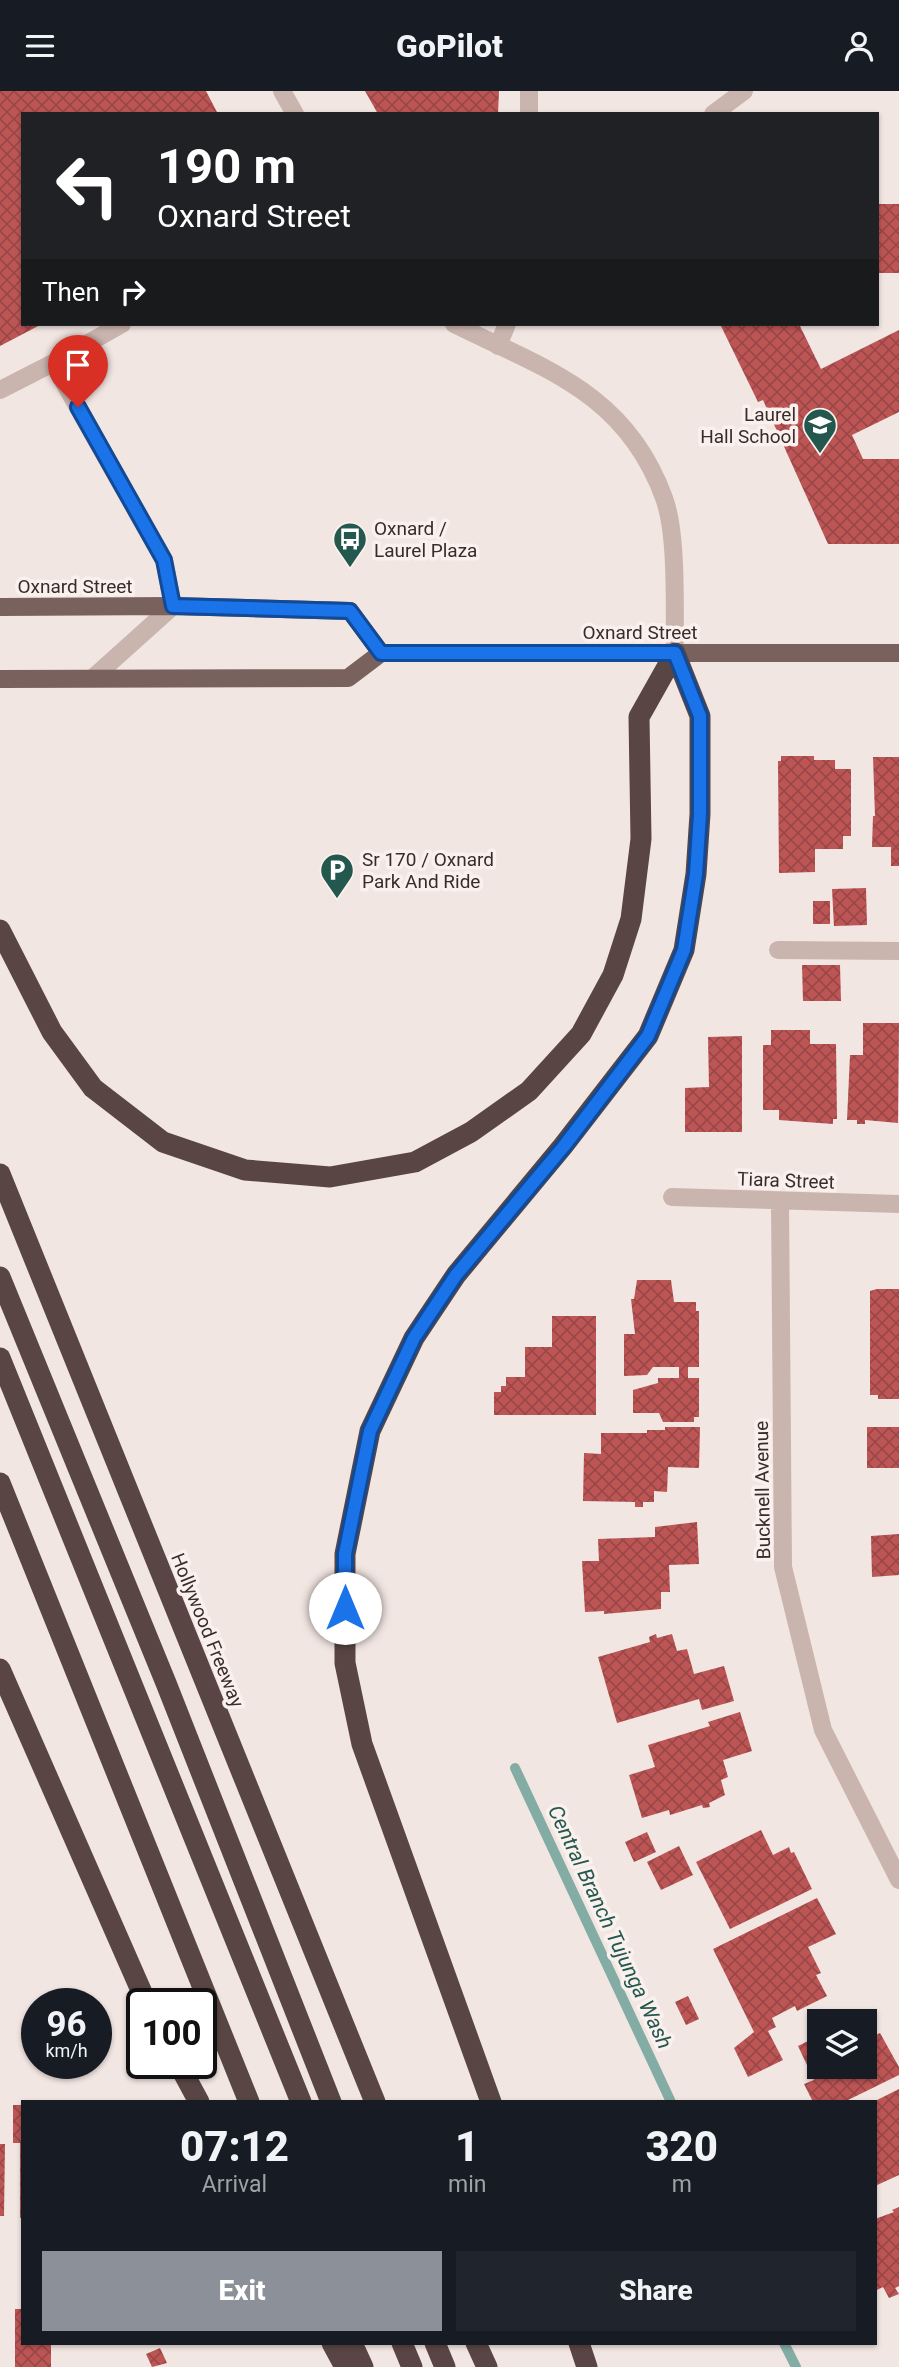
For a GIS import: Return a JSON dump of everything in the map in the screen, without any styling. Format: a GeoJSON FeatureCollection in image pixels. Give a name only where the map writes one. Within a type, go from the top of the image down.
{"type":"FeatureCollection","features":[{"type":"Feature","properties":{"kind":"highway"},"geometry":{"type":"LineString","coordinates":[[0,930],[52,1032],[93,1089],[163,1142],[245,1170],[330,1177],[415,1162],[471,1132],[529,1091],[581,1034],[613,975],[631,919],[641,839],[639,717],[675,653]]}},
{"type":"Feature","properties":{"kind":"highway"},"geometry":{"type":"LineString","coordinates":[[490,2100],[362,1744],[345,1663],[345,1554],[370,1431],[414,1338],[456,1275],[564,1146],[648,1036],[684,950],[696,874],[700,814],[700,716],[675,653]]}},
{"type":"Feature","properties":{"kind":"highway","name":"Hollywood Freeway"},"geometry":{"type":"LineString","coordinates":[[0,1174],[373,2100]]}},
{"type":"Feature","properties":{"kind":"highway"},"geometry":{"type":"LineString","coordinates":[[0,1277],[171,1695],[330,2100]]}},
{"type":"Feature","properties":{"kind":"highway"},"geometry":{"type":"LineString","coordinates":[[0,1358],[301,2100]]}},
{"type":"Feature","properties":{"kind":"highway"},"geometry":{"type":"LineString","coordinates":[[0,1483],[249,2100]]}},
{"type":"Feature","properties":{"kind":"highway"},"geometry":{"type":"LineString","coordinates":[[0,1669],[140,1988]]}},
{"type":"Feature","properties":{"kind":"highway"},"geometry":{"type":"LineString","coordinates":[[187,2079],[199,2100]]}},
{"type":"Feature","properties":{"kind":"highway"},"geometry":{"type":"LineString","coordinates":[[333,2345],[345,2367]]}},
{"type":"Feature","properties":{"kind":"highway"},"geometry":{"type":"LineString","coordinates":[[353,2345],[363,2367]]}},
{"type":"Feature","properties":{"kind":"highway"},"geometry":{"type":"LineString","coordinates":[[403,2345],[412,2367]]}},
{"type":"Feature","properties":{"kind":"highway"},"geometry":{"type":"LineString","coordinates":[[436,2345],[445,2367]]}},
{"type":"Feature","properties":{"kind":"highway"},"geometry":{"type":"LineString","coordinates":[[477,2345],[487,2367]]}},
{"type":"Feature","properties":{"kind":"highway"},"geometry":{"type":"LineString","coordinates":[[580,2345],[587,2367]]}},
{"type":"Feature","properties":{"kind":"main road","name":"Oxnard Street"},"geometry":{"type":"LineString","coordinates":[[0,607],[173,606],[350,611],[381,653],[899,653]]}},
{"type":"Feature","properties":{"kind":"main road"},"geometry":{"type":"LineString","coordinates":[[0,679],[348,678],[381,653]]}},
{"type":"Feature","properties":{"kind":"street"},"geometry":{"type":"LineString","coordinates":[[282,91],[294,112]]}},
{"type":"Feature","properties":{"kind":"street"},"geometry":{"type":"LineString","coordinates":[[529,91],[529,112]]}},
{"type":"Feature","properties":{"kind":"street"},"geometry":{"type":"LineString","coordinates":[[716,112],[744,91]]}},
{"type":"Feature","properties":{"kind":"street"},"geometry":{"type":"LineString","coordinates":[[0,390],[118,326]]}},
{"type":"Feature","properties":{"kind":"street"},"geometry":{"type":"LineString","coordinates":[[458,326],[546,367],[601,402],[639,448],[665,500],[673,561],[675,653]]}},
{"type":"Feature","properties":{"kind":"street"},"geometry":{"type":"LineString","coordinates":[[498,346],[506,326]]}},
{"type":"Feature","properties":{"kind":"street"},"geometry":{"type":"LineString","coordinates":[[53,363],[164,560],[173,606],[94,677]]}},
{"type":"Feature","properties":{"kind":"street"},"geometry":{"type":"LineString","coordinates":[[778,950],[899,951]]}},
{"type":"Feature","properties":{"kind":"street","name":"Tiara Street"},"geometry":{"type":"LineString","coordinates":[[672,1197],[899,1204]]}},
{"type":"Feature","properties":{"kind":"street","name":"Bucknell Avenue"},"geometry":{"type":"LineString","coordinates":[[780,1202],[783,1567],[823,1730],[899,1880]]}},
{"type":"Feature","properties":{"kind":"building"},"geometry":{"type":"Polygon","coordinates":[[[0,91],[206,91],[217,112],[21,112],[21,326],[38,326],[0,346],[0,91]]]}},
{"type":"Feature","properties":{"kind":"building"},"geometry":{"type":"Polygon","coordinates":[[[365,91],[499,91],[498,112],[377,112],[365,91]]]}},
{"type":"Feature","properties":{"kind":"building"},"geometry":{"type":"Polygon","coordinates":[[[879,204],[899,204],[899,273],[879,273],[879,204]]]}},
{"type":"Feature","properties":{"kind":"building"},"geometry":{"type":"Polygon","coordinates":[[[721,326],[800,326],[821,369],[899,330],[899,412],[852,435],[863,459],[899,459],[899,544],[828,544],[763,400],[758,402],[721,326]]]}},
{"type":"Feature","properties":{"kind":"building"},"geometry":{"type":"Polygon","coordinates":[[[781,756],[814,756],[814,760],[835,760],[835,769],[851,769],[851,836],[843,836],[843,849],[815,849],[815,872],[779,873],[778,761],[781,761],[781,756]]]}},
{"type":"Feature","properties":{"kind":"building"},"geometry":{"type":"Polygon","coordinates":[[[873,757],[899,757],[899,866],[891,866],[891,847],[872,847],[875,816],[873,757]]]}},
{"type":"Feature","properties":{"kind":"building"},"geometry":{"type":"Polygon","coordinates":[[[866,888],[867,925],[834,926],[832,889],[866,888]]]}},
{"type":"Feature","properties":{"kind":"building"},"geometry":{"type":"Polygon","coordinates":[[[813,901],[830,901],[830,924],[813,924],[813,901]]]}},
{"type":"Feature","properties":{"kind":"building"},"geometry":{"type":"Polygon","coordinates":[[[802,965],[840,965],[841,1001],[803,1001],[802,965]]]}},
{"type":"Feature","properties":{"kind":"building"},"geometry":{"type":"Polygon","coordinates":[[[863,1023],[899,1023],[898,1123],[865,1120],[865,1124],[857,1124],[857,1120],[847,1120],[850,1055],[863,1055],[863,1023]]]}},
{"type":"Feature","properties":{"kind":"building"},"geometry":{"type":"Polygon","coordinates":[[[771,1030],[810,1030],[810,1044],[836,1044],[837,1119],[833,1119],[833,1124],[779,1120],[779,1110],[763,1110],[763,1045],[771,1045],[771,1030]]]}},
{"type":"Feature","properties":{"kind":"building"},"geometry":{"type":"Polygon","coordinates":[[[742,1036],[742,1132],[685,1132],[685,1088],[709,1087],[708,1037],[742,1036]]]}},
{"type":"Feature","properties":{"kind":"building"},"geometry":{"type":"Polygon","coordinates":[[[637,1280],[671,1280],[674,1302],[696,1302],[696,1311],[699,1311],[699,1367],[688,1367],[688,1378],[699,1378],[699,1417],[694,1417],[694,1422],[663,1422],[659,1413],[633,1413],[633,1390],[658,1383],[658,1378],[679,1378],[679,1367],[653,1367],[647,1375],[624,1376],[624,1334],[635,1334],[631,1299],[634,1299],[637,1280]]]}},
{"type":"Feature","properties":{"kind":"building"},"geometry":{"type":"Polygon","coordinates":[[[899,1289],[899,1399],[878,1399],[878,1395],[870,1395],[870,1291],[899,1289]]]}},
{"type":"Feature","properties":{"kind":"building"},"geometry":{"type":"Polygon","coordinates":[[[552,1316],[596,1316],[596,1415],[494,1415],[494,1392],[501,1392],[501,1386],[506,1386],[506,1377],[525,1377],[525,1347],[552,1347],[552,1316]]]}},
{"type":"Feature","properties":{"kind":"building"},"geometry":{"type":"Polygon","coordinates":[[[665,1427],[700,1427],[699,1468],[668,1467],[667,1492],[654,1491],[654,1502],[643,1502],[643,1507],[635,1507],[635,1502],[583,1501],[584,1453],[601,1454],[601,1433],[647,1433],[647,1430],[665,1430],[665,1427]]]}},
{"type":"Feature","properties":{"kind":"building"},"geometry":{"type":"Polygon","coordinates":[[[867,1427],[899,1427],[899,1468],[867,1468],[867,1427]]]}},
{"type":"Feature","properties":{"kind":"building"},"geometry":{"type":"Polygon","coordinates":[[[697,1522],[699,1564],[669,1565],[670,1592],[661,1592],[661,1609],[604,1614],[604,1611],[585,1612],[582,1561],[599,1561],[598,1539],[655,1537],[655,1527],[697,1522]]]}},
{"type":"Feature","properties":{"kind":"building"},"geometry":{"type":"Polygon","coordinates":[[[899,1534],[899,1575],[872,1577],[871,1536],[899,1534]]]}},
{"type":"Feature","properties":{"kind":"building"},"geometry":{"type":"Polygon","coordinates":[[[656,1634],[657,1638],[672,1634],[677,1651],[687,1649],[694,1674],[724,1666],[734,1701],[702,1710],[699,1699],[617,1723],[598,1657],[650,1642],[649,1637],[656,1634]]]}},
{"type":"Feature","properties":{"kind":"building"},"geometry":{"type":"Polygon","coordinates":[[[740,1712],[752,1751],[723,1760],[728,1777],[721,1780],[725,1795],[709,1803],[710,1807],[703,1808],[702,1805],[670,1815],[669,1810],[642,1818],[629,1775],[655,1767],[648,1745],[710,1726],[708,1722],[740,1712]]]}},
{"type":"Feature","properties":{"kind":"building"},"geometry":{"type":"Polygon","coordinates":[[[761,1830],[773,1855],[789,1847],[791,1853],[794,1852],[812,1889],[730,1929],[696,1862],[761,1830]]]}},
{"type":"Feature","properties":{"kind":"building"},"geometry":{"type":"Polygon","coordinates":[[[647,1832],[656,1852],[634,1862],[625,1842],[647,1832]]]}},
{"type":"Feature","properties":{"kind":"building"},"geometry":{"type":"Polygon","coordinates":[[[679,1846],[693,1875],[661,1890],[647,1862],[679,1846]]]}},
{"type":"Feature","properties":{"kind":"building"},"geometry":{"type":"Polygon","coordinates":[[[817,1898],[836,1934],[808,1947],[821,1973],[816,1975],[827,1996],[797,2011],[795,2006],[772,2018],[776,2027],[768,2031],[783,2060],[748,2077],[734,2048],[754,2032],[713,1949],[817,1898]]]}},
{"type":"Feature","properties":{"kind":"building"},"geometry":{"type":"Polygon","coordinates":[[[688,1996],[699,2019],[686,2025],[675,2002],[688,1996]]]}},
{"type":"Feature","properties":{"kind":"building"},"geometry":{"type":"Polygon","coordinates":[[[880,2033],[899,2067],[899,2075],[848,2100],[812,2100],[804,2084],[814,2080],[877,2079],[877,2034],[880,2033]]]}},
{"type":"Feature","properties":{"kind":"building"},"geometry":{"type":"Polygon","coordinates":[[[807,2042],[807,2065],[798,2046],[807,2042]]]}},
{"type":"Feature","properties":{"kind":"building"},"geometry":{"type":"Polygon","coordinates":[[[899,2089],[899,2175],[877,2185],[877,2100],[899,2089]]]}},
{"type":"Feature","properties":{"kind":"building"},"geometry":{"type":"Polygon","coordinates":[[[13,2105],[21,2105],[21,2218],[20,2143],[13,2143],[13,2105]]]}},
{"type":"Feature","properties":{"kind":"building"},"geometry":{"type":"Polygon","coordinates":[[[0,2144],[5,2144],[4,2216],[0,2216],[0,2144]]]}},
{"type":"Feature","properties":{"kind":"building"},"geometry":{"type":"Polygon","coordinates":[[[899,2207],[899,2286],[895,2288],[899,2294],[889,2298],[883,2287],[877,2290],[877,2218],[894,2212],[892,2210],[899,2207]]]}},
{"type":"Feature","properties":{"kind":"building"},"geometry":{"type":"Polygon","coordinates":[[[15,2309],[21,2309],[21,2345],[51,2345],[51,2367],[15,2367],[15,2309]]]}},
{"type":"Feature","properties":{"kind":"building"},"geometry":{"type":"Polygon","coordinates":[[[160,2348],[167,2363],[152,2367],[146,2354],[160,2348]]]}},
{"type":"Feature","properties":{"kind":"waterway","name":"Central Branch Tujunga Wash"},"geometry":{"type":"LineString","coordinates":[[515,1768],[670,2100]]}},
{"type":"Feature","properties":{"kind":"waterway","name":"Central Branch Tujunga Wash"},"geometry":{"type":"LineString","coordinates":[[785,2345],[796,2367]]}},
{"type":"Feature","properties":{"kind":"place","name":"Laurel Hall School"},"geometry":{"type":"Point","coordinates":[820,455]}},
{"type":"Feature","properties":{"kind":"place","name":"Oxnard / Laurel Plaza"},"geometry":{"type":"Point","coordinates":[350,569]}},
{"type":"Feature","properties":{"kind":"place","name":"Sr 170 / Oxnard Park And Ride"},"geometry":{"type":"Point","coordinates":[337,900]}},
{"type":"Feature","properties":{"kind":"route"},"geometry":{"type":"LineString","coordinates":[[78,407],[164,560],[173,606],[350,611],[381,653],[675,653],[700,716],[701,787],[696,874],[684,950],[648,1036],[564,1146],[456,1275],[414,1338],[370,1431],[345,1554],[345,1608]]}}]}
